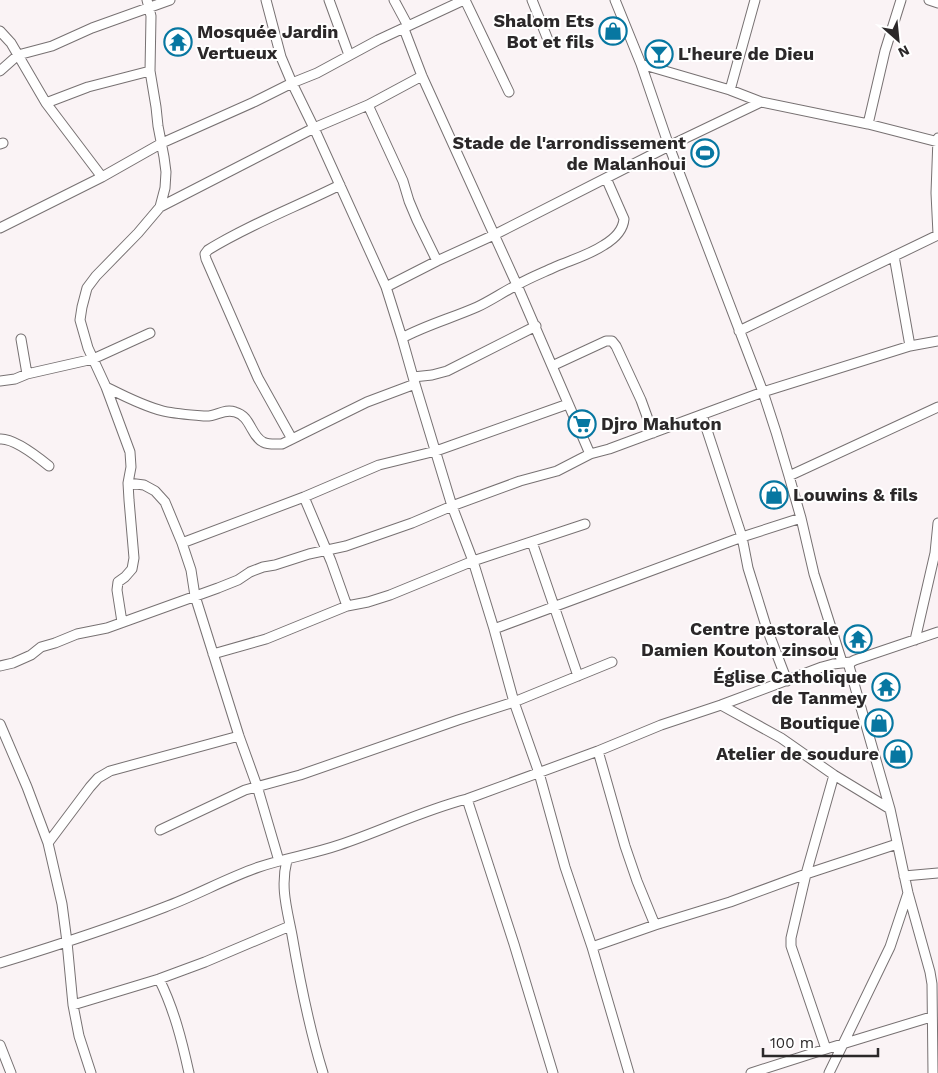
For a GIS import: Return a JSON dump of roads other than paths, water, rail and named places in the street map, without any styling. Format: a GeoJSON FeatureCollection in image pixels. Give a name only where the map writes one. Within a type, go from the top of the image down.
{"type":"FeatureCollection","features":[{"type":"Feature","properties":{"kind":"street"},"geometry":{"type":"LineString","coordinates":[[0,71],[18,55],[52,46],[148,3],[170,0]]}},
{"type":"Feature","properties":{"kind":"street"},"geometry":{"type":"LineString","coordinates":[[266,0],[281,57],[386,287],[452,506],[473,561],[494,628],[514,702],[592,948],[629,1073]]}},
{"type":"Feature","properties":{"kind":"street"},"geometry":{"type":"LineString","coordinates":[[329,0],[349,55]]}},
{"type":"Feature","properties":{"kind":"street"},"geometry":{"type":"LineString","coordinates":[[394,0],[406,27],[422,76],[536,326],[590,454]]}},
{"type":"Feature","properties":{"kind":"street"},"geometry":{"type":"LineString","coordinates":[[532,0],[548,40]]}},
{"type":"Feature","properties":{"kind":"street"},"geometry":{"type":"LineString","coordinates":[[615,0],[641,64],[669,146],[763,392],[801,518],[814,574],[850,666],[890,810],[908,893],[930,972],[934,1012],[932,1073]]}},
{"type":"Feature","properties":{"kind":"street"},"geometry":{"type":"LineString","coordinates":[[730,90],[756,0]]}},
{"type":"Feature","properties":{"kind":"street"},"geometry":{"type":"LineString","coordinates":[[868,124],[887,45],[901,0]]}},
{"type":"Feature","properties":{"kind":"street"},"geometry":{"type":"LineString","coordinates":[[928,0],[938,3]]}},
{"type":"Feature","properties":{"kind":"street"},"geometry":{"type":"LineString","coordinates":[[0,228],[162,143],[336,64],[378,40],[460,1],[510,92]]}},
{"type":"Feature","properties":{"kind":"street"},"geometry":{"type":"LineString","coordinates":[[122,622],[117,590],[118,582],[132,569],[134,558],[128,483],[131,466],[130,452],[106,387],[88,348],[80,320],[87,288],[96,276],[138,233],[160,206],[165,188],[166,172],[150,71],[151,16],[148,3]]}},
{"type":"Feature","properties":{"kind":"street"},"geometry":{"type":"LineString","coordinates":[[0,31],[11,43],[46,103],[102,176]]}},
{"type":"Feature","properties":{"kind":"street"},"geometry":{"type":"LineString","coordinates":[[641,64],[730,90],[761,102],[938,140],[936,193],[938,235],[739,331]]}},
{"type":"Feature","properties":{"kind":"street"},"geometry":{"type":"LineString","coordinates":[[46,103],[88,87],[150,71]]}},
{"type":"Feature","properties":{"kind":"street"},"geometry":{"type":"LineString","coordinates":[[160,206],[314,128],[368,105],[422,76]]}},
{"type":"Feature","properties":{"kind":"street"},"geometry":{"type":"LineString","coordinates":[[386,287],[761,102]]}},
{"type":"Feature","properties":{"kind":"street"},"geometry":{"type":"LineString","coordinates":[[368,105],[417,220],[437,261]]}},
{"type":"Feature","properties":{"kind":"street"},"geometry":{"type":"LineString","coordinates":[[402,338],[478,306],[517,284],[605,245],[624,226],[624,220],[606,178]]}},
{"type":"Feature","properties":{"kind":"street"},"geometry":{"type":"LineString","coordinates":[[292,439],[258,378],[205,254],[208,250],[235,233],[340,185]]}},
{"type":"Feature","properties":{"kind":"street"},"geometry":{"type":"LineString","coordinates":[[894,256],[910,346]]}},
{"type":"Feature","properties":{"kind":"street"},"geometry":{"type":"LineString","coordinates":[[106,387],[135,401],[164,411],[212,416],[230,410],[237,412],[243,415],[262,442],[282,444],[414,380],[447,371],[536,326]]}},
{"type":"Feature","properties":{"kind":"street"},"geometry":{"type":"LineString","coordinates":[[0,381],[93,359],[150,333]]}},
{"type":"Feature","properties":{"kind":"street"},"geometry":{"type":"LineString","coordinates":[[22,339],[27,374]]}},
{"type":"Feature","properties":{"kind":"street"},"geometry":{"type":"LineString","coordinates":[[552,366],[600,343],[612,341],[641,400],[653,433]]}},
{"type":"Feature","properties":{"kind":"street"},"geometry":{"type":"LineString","coordinates":[[0,666],[13,663],[31,655],[41,647],[55,644],[77,634],[107,628],[238,580],[250,572],[263,567],[346,546],[412,523],[520,481],[557,471],[590,454],[609,449],[763,392],[910,346],[938,341]]}},
{"type":"Feature","properties":{"kind":"street"},"geometry":{"type":"LineString","coordinates":[[182,544],[304,497],[378,465],[436,451],[568,404]]}},
{"type":"Feature","properties":{"kind":"street"},"geometry":{"type":"LineString","coordinates":[[789,476],[938,407]]}},
{"type":"Feature","properties":{"kind":"street"},"geometry":{"type":"LineString","coordinates":[[702,415],[742,537],[748,568],[766,626],[787,681]]}},
{"type":"Feature","properties":{"kind":"street"},"geometry":{"type":"LineString","coordinates":[[0,440],[10,441],[49,466]]}},
{"type":"Feature","properties":{"kind":"street"},"geometry":{"type":"LineString","coordinates":[[128,483],[144,485],[155,491],[165,502],[191,570],[195,596],[238,736],[283,861],[284,899],[300,985],[323,1073]]}},
{"type":"Feature","properties":{"kind":"street"},"geometry":{"type":"LineString","coordinates":[[304,497],[347,606]]}},
{"type":"Feature","properties":{"kind":"street"},"geometry":{"type":"LineString","coordinates":[[494,628],[742,537],[801,518]]}},
{"type":"Feature","properties":{"kind":"street"},"geometry":{"type":"LineString","coordinates":[[915,640],[937,552],[938,523]]}},
{"type":"Feature","properties":{"kind":"street"},"geometry":{"type":"LineString","coordinates":[[213,654],[266,639],[347,606],[368,602],[473,561],[585,524]]}},
{"type":"Feature","properties":{"kind":"street"},"geometry":{"type":"LineString","coordinates":[[532,542],[578,676]]}},
{"type":"Feature","properties":{"kind":"street"},"geometry":{"type":"LineString","coordinates":[[0,963],[167,907],[257,868],[339,845],[445,805],[468,799],[538,774],[652,729],[822,667],[855,660],[938,632]]}},
{"type":"Feature","properties":{"kind":"street"},"geometry":{"type":"LineString","coordinates":[[160,830],[257,786],[300,775],[514,702],[612,662]]}},
{"type":"Feature","properties":{"kind":"street"},"geometry":{"type":"LineString","coordinates":[[721,705],[781,738],[834,775],[890,810]]}},
{"type":"Feature","properties":{"kind":"street"},"geometry":{"type":"LineString","coordinates":[[0,724],[48,843],[62,904],[72,1005],[79,1036],[91,1073]]}},
{"type":"Feature","properties":{"kind":"street"},"geometry":{"type":"LineString","coordinates":[[48,843],[90,787],[98,778],[110,771],[238,736]]}},
{"type":"Feature","properties":{"kind":"street"},"geometry":{"type":"LineString","coordinates":[[598,751],[625,846],[655,925]]}},
{"type":"Feature","properties":{"kind":"street"},"geometry":{"type":"LineString","coordinates":[[826,1048],[791,946],[792,930],[806,874],[834,775]]}},
{"type":"Feature","properties":{"kind":"street"},"geometry":{"type":"LineString","coordinates":[[468,799],[553,1073]]}},
{"type":"Feature","properties":{"kind":"street"},"geometry":{"type":"LineString","coordinates":[[592,948],[897,844]]}},
{"type":"Feature","properties":{"kind":"street"},"geometry":{"type":"LineString","coordinates":[[904,876],[938,873]]}},
{"type":"Feature","properties":{"kind":"street"},"geometry":{"type":"LineString","coordinates":[[829,1073],[890,947],[908,893]]}},
{"type":"Feature","properties":{"kind":"street"},"geometry":{"type":"LineString","coordinates":[[72,1005],[159,980],[290,926]]}},
{"type":"Feature","properties":{"kind":"street"},"geometry":{"type":"LineString","coordinates":[[159,980],[172,1009],[189,1073]]}},
{"type":"Feature","properties":{"kind":"street"},"geometry":{"type":"LineString","coordinates":[[751,1073],[843,1044],[934,1012]]}},
{"type":"Feature","properties":{"kind":"street"},"geometry":{"type":"LineString","coordinates":[[0,1045],[11,1073]]}},
{"type":"Feature","properties":{"kind":"place","name":"Shalom Ets Bot et fils"},"geometry":{"type":"Point","coordinates":[613,31]}},
{"type":"Feature","properties":{"kind":"place","name":"Mosquée Jardin Vertueux"},"geometry":{"type":"Point","coordinates":[178,42]}},
{"type":"Feature","properties":{"kind":"place","name":"L'heure de Dieu"},"geometry":{"type":"Point","coordinates":[659,54]}},
{"type":"Feature","properties":{"kind":"place","name":"Stade de l'arrondissement de Malanhoui"},"geometry":{"type":"Point","coordinates":[705,153]}},
{"type":"Feature","properties":{"kind":"place","name":"Djro Mahuton"},"geometry":{"type":"Point","coordinates":[582,424]}},
{"type":"Feature","properties":{"kind":"place","name":"Louwins & fils"},"geometry":{"type":"Point","coordinates":[774,495]}},
{"type":"Feature","properties":{"kind":"place","name":"Centre pastorale Damien Kouton zinsou"},"geometry":{"type":"Point","coordinates":[858,639]}},
{"type":"Feature","properties":{"kind":"place","name":"Église Catholique de Tanmey"},"geometry":{"type":"Point","coordinates":[886,687]}},
{"type":"Feature","properties":{"kind":"place","name":"Boutique"},"geometry":{"type":"Point","coordinates":[879,723]}},
{"type":"Feature","properties":{"kind":"place","name":"Atelier de soudure"},"geometry":{"type":"Point","coordinates":[898,754]}}]}
